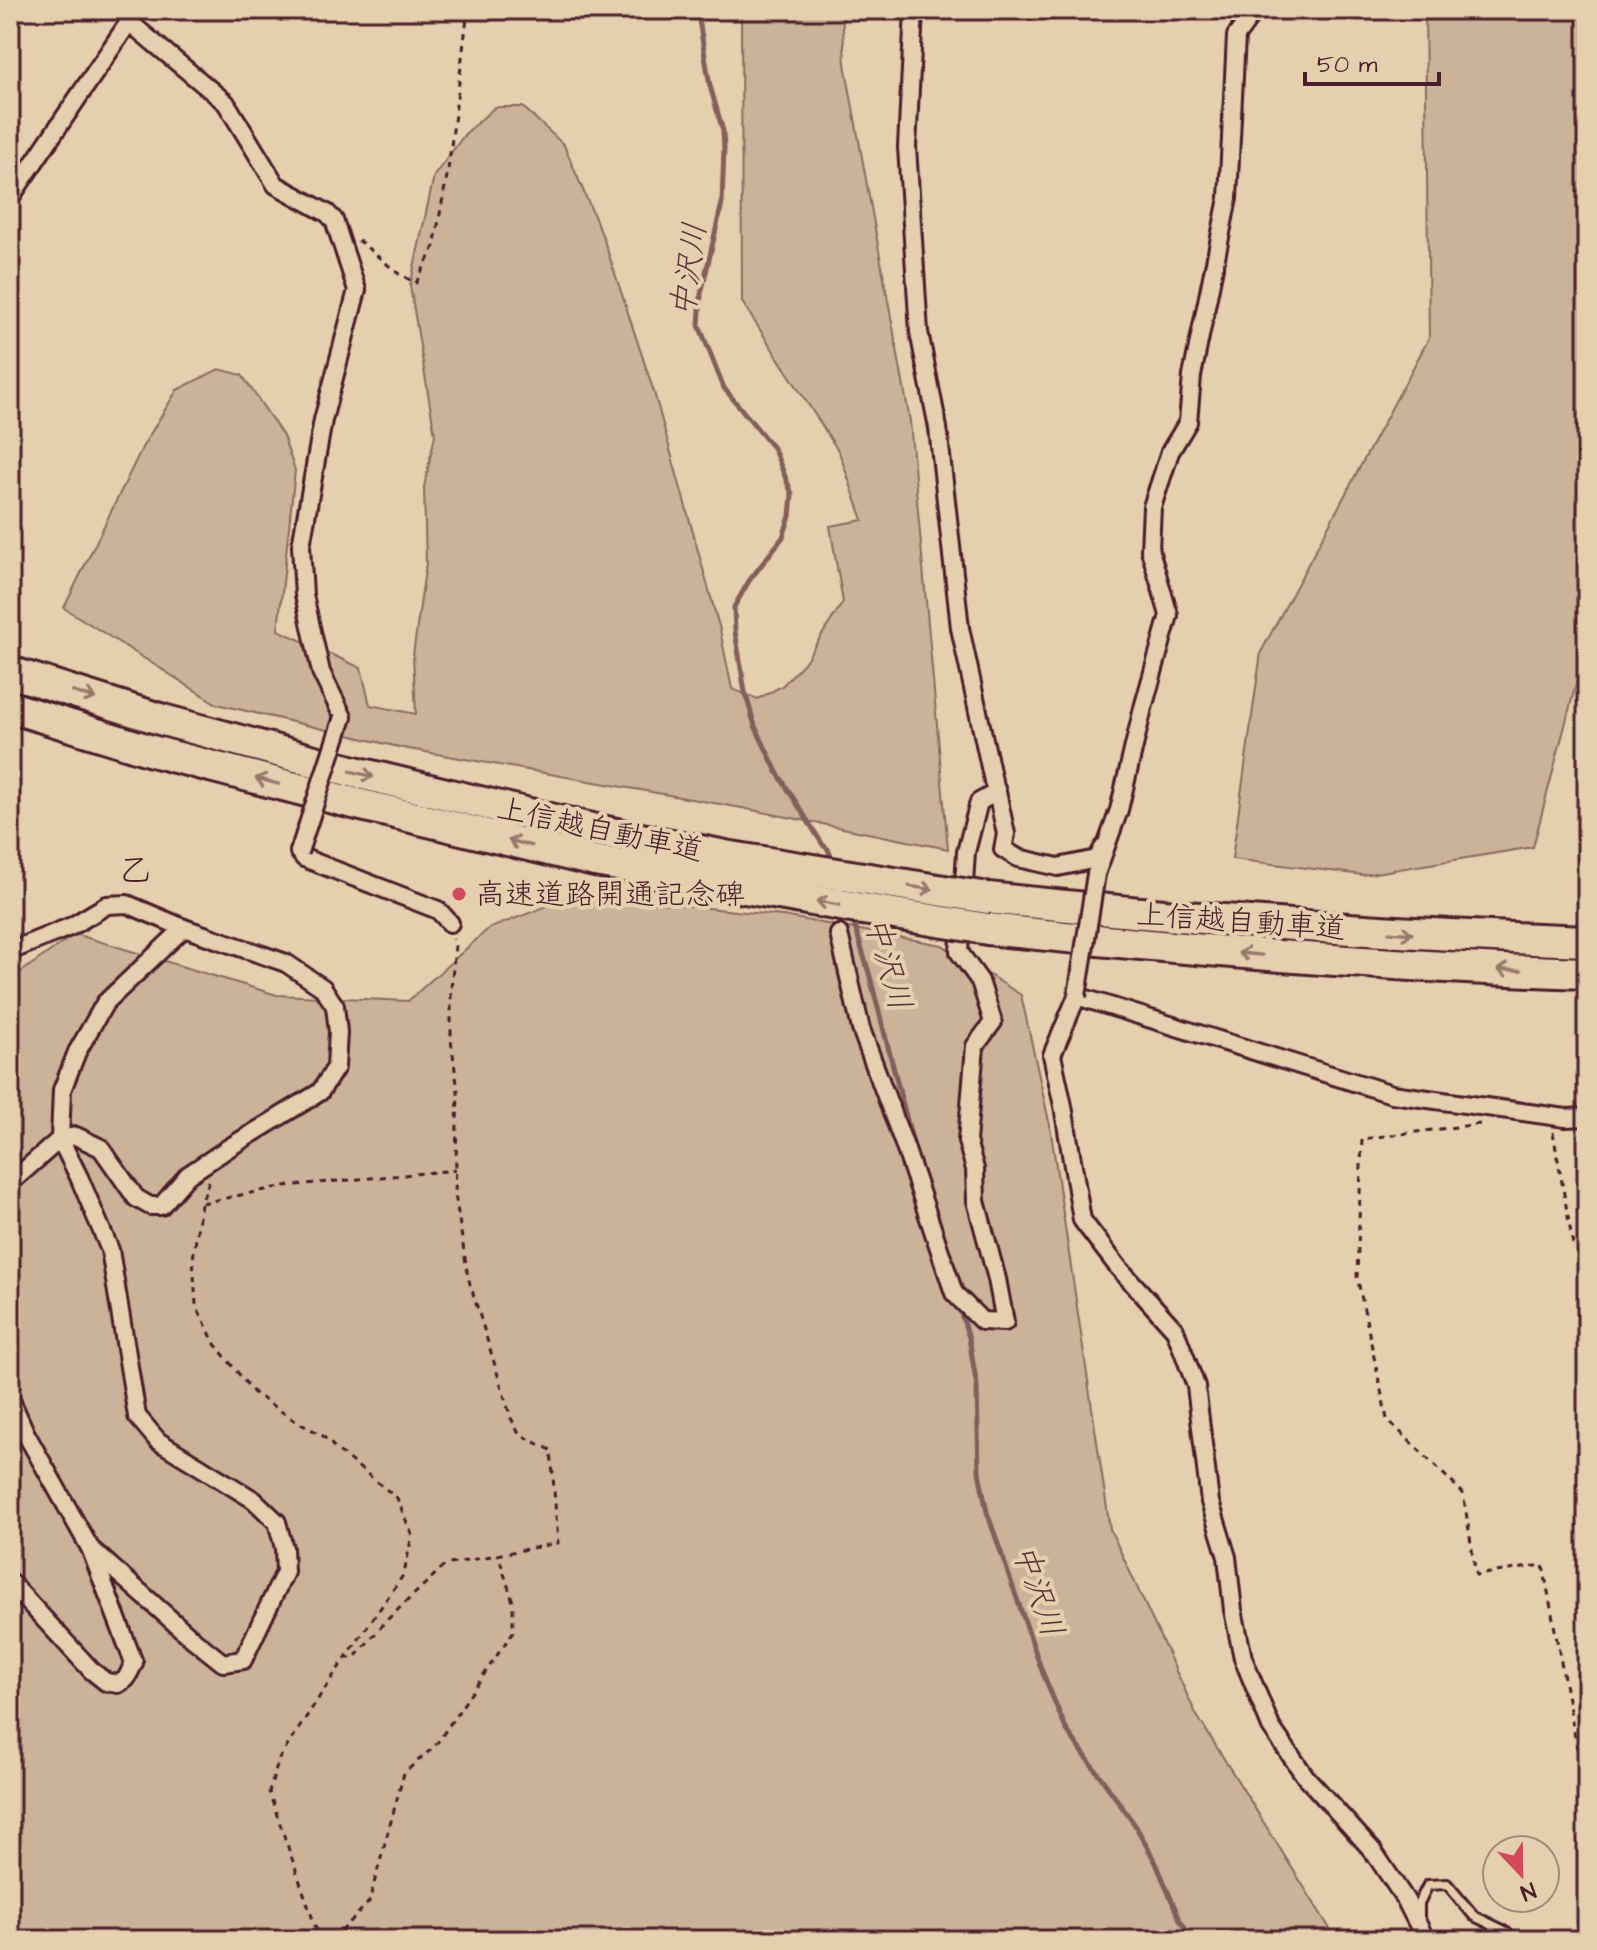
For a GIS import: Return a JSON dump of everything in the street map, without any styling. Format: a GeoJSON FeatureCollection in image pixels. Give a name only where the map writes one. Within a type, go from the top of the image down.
{"type":"FeatureCollection","features":[{"type":"Feature","properties":{"kind":"highway","name":"上信越自動車道"},"geometry":{"type":"LineString","coordinates":[[10,672],[163,720],[355,772],[596,830],[725,856],[988,898],[1128,913],[1283,926],[1587,941]]}},
{"type":"Feature","properties":{"kind":"highway","name":"上信越自動車道"},"geometry":{"type":"LineString","coordinates":[[10,707],[152,751],[595,861],[827,903],[988,929],[1129,944],[1438,967],[1587,973]]}},
{"type":"Feature","properties":{"kind":"street"},"geometry":{"type":"LineString","coordinates":[[914,10],[907,147],[919,332],[938,428],[960,628],[1006,834],[1003,849],[1018,858],[1058,867],[1097,859],[1119,810]]}},
{"type":"Feature","properties":{"kind":"street"},"geometry":{"type":"LineString","coordinates":[[1255,10],[1236,36],[1228,198],[1192,376],[1188,422],[1170,452],[1152,507],[1150,550],[1169,615],[1119,810],[1096,874],[1077,996],[1052,1055],[1082,1220],[1118,1267],[1175,1330],[1196,1386],[1210,1502],[1227,1557],[1243,1658],[1271,1727],[1305,1776],[1373,1851],[1405,1899],[1422,1933]]}},
{"type":"Feature","properties":{"kind":"street"},"geometry":{"type":"LineString","coordinates":[[10,198],[131,16],[226,103],[276,185],[334,220],[357,290],[323,420],[301,546],[304,595],[321,672],[343,717],[299,852],[304,858],[438,910],[450,923]]}},
{"type":"Feature","properties":{"kind":"street"},"geometry":{"type":"LineString","coordinates":[[839,934],[861,1029],[954,1293],[982,1321],[1005,1322],[976,1201],[975,1169],[967,1141],[975,1046],[993,1022],[980,981],[959,952],[966,852],[979,802],[997,792]]}},
{"type":"Feature","properties":{"kind":"street"},"geometry":{"type":"LineString","coordinates":[[10,951],[72,926],[107,905],[127,904],[184,928],[286,963],[323,988],[335,1006],[338,1032],[336,1067],[320,1092],[188,1175],[161,1206],[150,1206],[136,1198],[101,1148],[76,1136],[60,1139],[10,1183]]}},
{"type":"Feature","properties":{"kind":"street"},"geometry":{"type":"LineString","coordinates":[[90,1548],[223,1663],[243,1660],[285,1572],[284,1548],[277,1522],[254,1500],[158,1441],[137,1416],[110,1250],[60,1139],[62,1090],[77,1052],[105,1003],[184,928]]}},
{"type":"Feature","properties":{"kind":"street"},"geometry":{"type":"LineString","coordinates":[[1077,996],[1392,1094],[1551,1116],[1587,1117]]}},
{"type":"Feature","properties":{"kind":"street"},"geometry":{"type":"LineString","coordinates":[[10,1398],[26,1434],[90,1548],[134,1663],[126,1679],[118,1684],[106,1682],[92,1671],[10,1582]]}},
{"type":"Feature","properties":{"kind":"lane"},"geometry":{"type":"LineString","coordinates":[[1422,1933],[1419,1903],[1428,1885],[1447,1884],[1474,1916],[1507,1932]]}},
{"type":"Feature","properties":{"kind":"path"},"geometry":{"type":"LineString","coordinates":[[334,220],[399,274],[416,283],[434,247],[448,170],[468,10]]}},
{"type":"Feature","properties":{"kind":"path"},"geometry":{"type":"LineString","coordinates":[[345,1658],[354,1658],[388,1619],[445,1565],[558,1543],[551,1450],[519,1434],[511,1418],[468,1277],[455,1194],[458,1091],[451,1040],[455,946],[450,923]]}},
{"type":"Feature","properties":{"kind":"path"},"geometry":{"type":"LineString","coordinates":[[1551,1116],[1573,1245]]}},
{"type":"Feature","properties":{"kind":"path"},"geometry":{"type":"LineString","coordinates":[[1488,1123],[1362,1139],[1357,1276],[1387,1419],[1463,1493],[1476,1575],[1543,1565],[1587,1802]]}},
{"type":"Feature","properties":{"kind":"path"},"geometry":{"type":"LineString","coordinates":[[201,1204],[285,1186],[456,1170]]}},
{"type":"Feature","properties":{"kind":"path"},"geometry":{"type":"LineString","coordinates":[[333,1940],[369,1902],[404,1773],[435,1746],[513,1632],[513,1602],[498,1554]]}},
{"type":"Feature","properties":{"kind":"shaded area"},"geometry":{"type":"Polygon","coordinates":[[[741,10],[842,10],[845,64],[910,421],[948,849],[742,808],[403,748],[217,704],[64,608],[143,446],[177,390],[219,369],[242,375],[283,436],[295,470],[278,630],[361,668],[370,705],[416,714],[413,655],[426,563],[424,487],[435,435],[410,286],[434,176],[465,134],[495,107],[523,107],[564,145],[603,237],[654,392],[720,630],[732,689],[758,699],[782,686],[804,663],[843,602],[830,526],[863,520],[839,452],[742,302],[741,10]]]}},
{"type":"Feature","properties":{"kind":"shaded area"},"geometry":{"type":"Polygon","coordinates":[[[1425,10],[1587,10],[1587,642],[1533,847],[1363,875],[1232,859],[1261,652],[1429,338],[1425,10]]]}},
{"type":"Feature","properties":{"kind":"shaded area"},"geometry":{"type":"Polygon","coordinates":[[[578,894],[783,916],[942,945],[1021,995],[1050,1126],[1110,1529],[1196,1714],[1337,1940],[10,1940],[10,990],[18,974],[75,934],[277,995],[408,1001],[488,929],[578,894]]]}},
{"type":"Feature","properties":{"kind":"waterway","name":"中沢川"},"geometry":{"type":"LineString","coordinates":[[700,10],[710,86],[723,131],[724,148],[722,203],[701,294],[699,325],[724,388],[774,449],[792,494],[790,516],[783,537],[749,581],[734,607],[735,631],[745,692],[755,726],[777,772],[828,849],[833,862]]}},
{"type":"Feature","properties":{"kind":"waterway","name":"中沢川"},"geometry":{"type":"LineString","coordinates":[[852,917],[916,1155]]}},
{"type":"Feature","properties":{"kind":"waterway","name":"中沢川"},"geometry":{"type":"LineString","coordinates":[[959,1307],[969,1338],[977,1387],[979,1472],[987,1512],[1042,1671],[1066,1729],[1135,1825],[1156,1863],[1180,1920],[1193,1940]]}},
{"type":"Feature","properties":{"kind":"place","name":"高速道路開通記念碑"},"geometry":{"type":"Point","coordinates":[459,894]}},
{"type":"Feature","properties":{"kind":"district","name":"乙"},"geometry":{"type":"Point","coordinates":[135,869]}}]}
